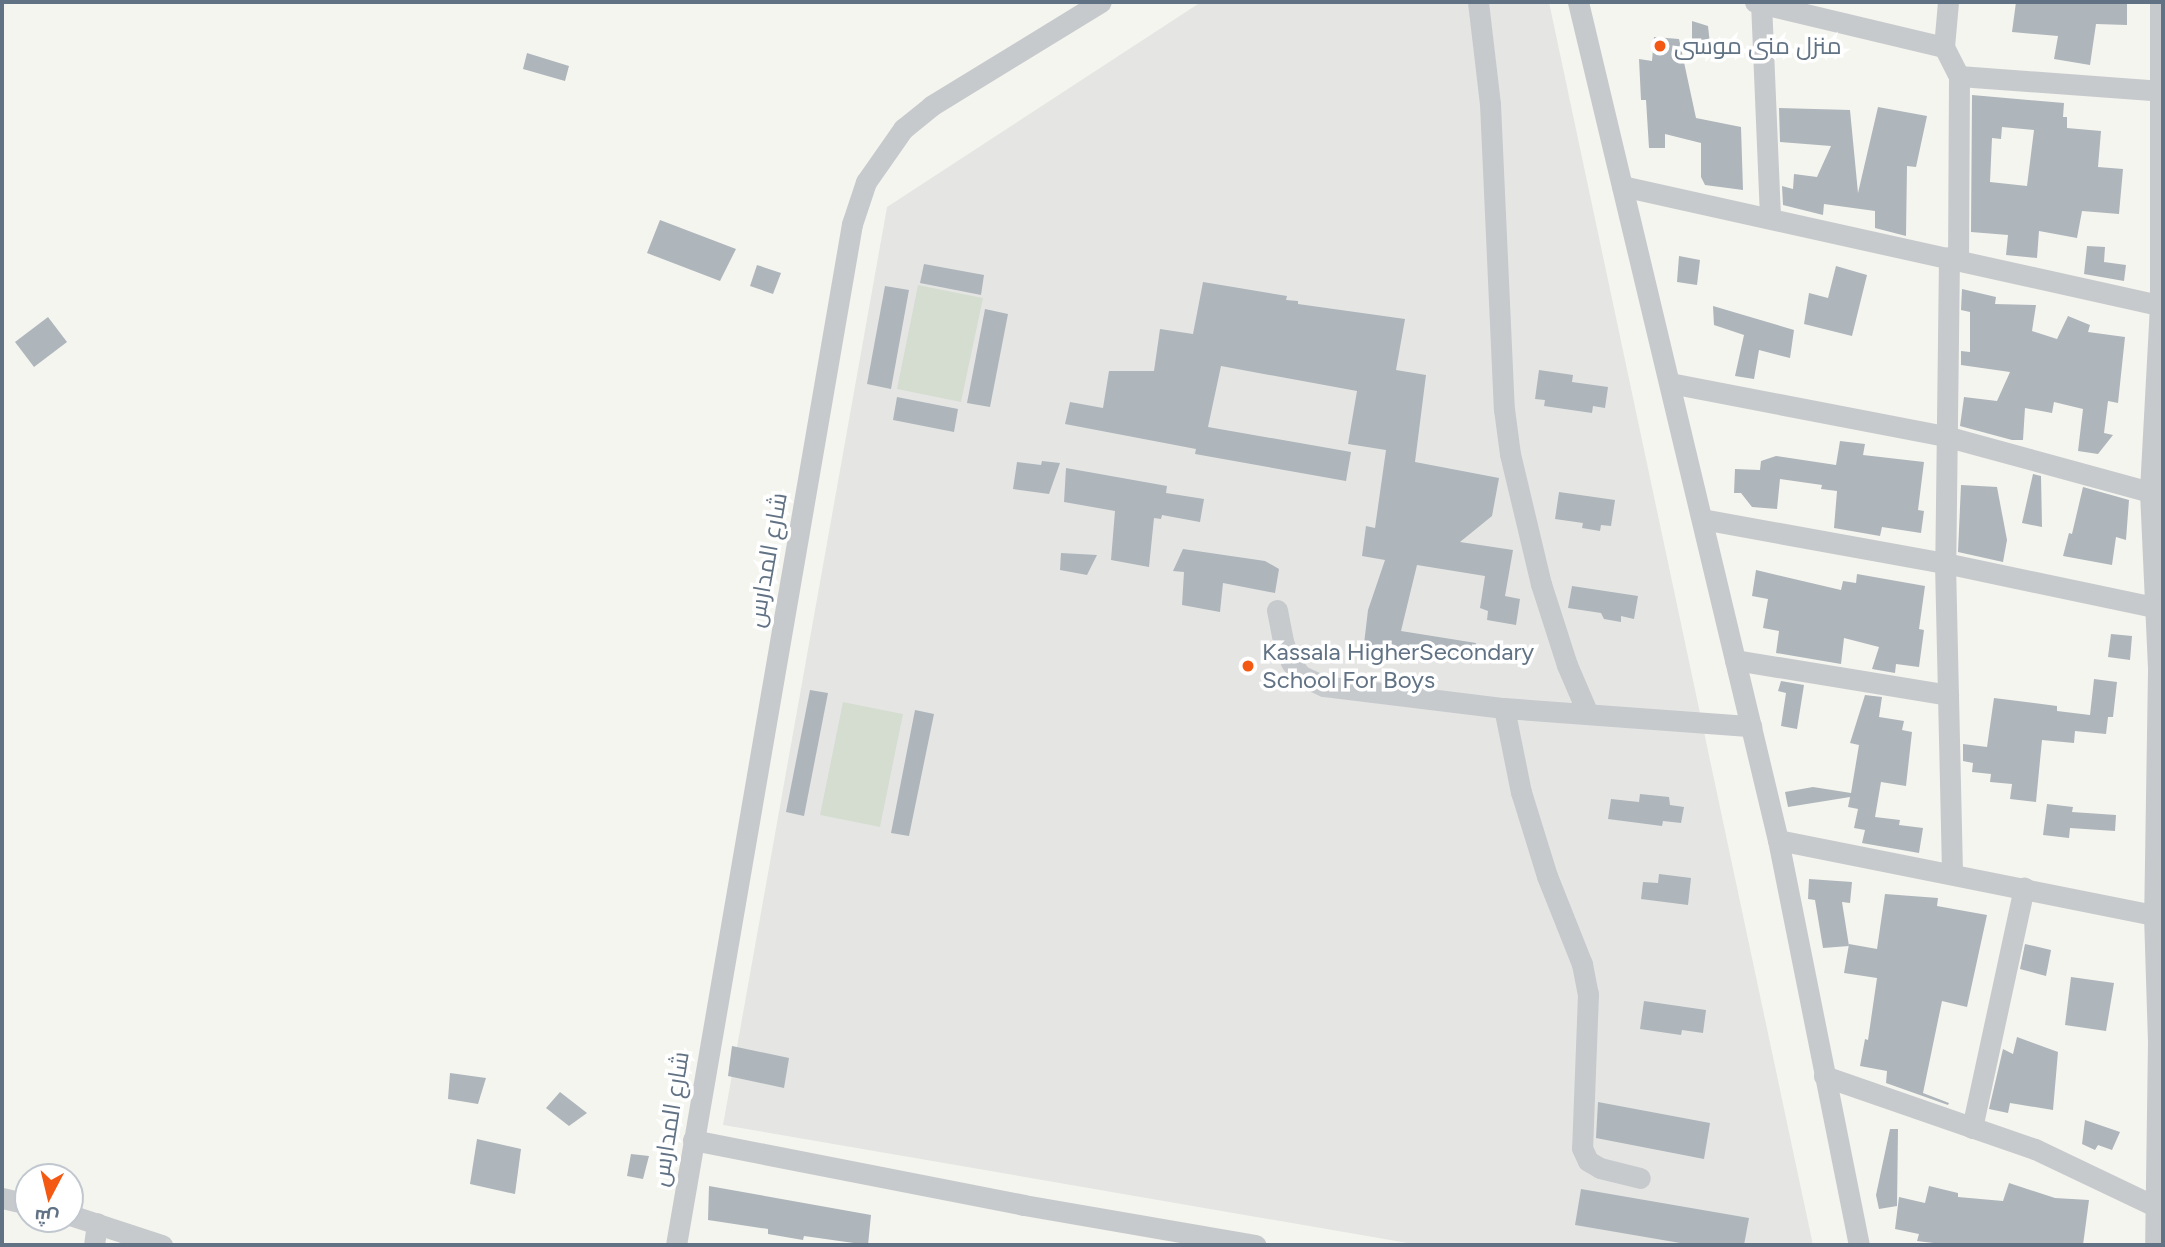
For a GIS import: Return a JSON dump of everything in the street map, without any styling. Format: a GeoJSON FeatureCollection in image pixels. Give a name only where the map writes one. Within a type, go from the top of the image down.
{"type":"FeatureCollection","features":[{"type":"Feature","properties":{"kind":"street","name":"شارع المدارس"},"geometry":{"type":"LineString","coordinates":[[676,1245],[852,224],[866,182],[903,129],[931,106],[1101,2]]}},
{"type":"Feature","properties":{"kind":"street"},"geometry":{"type":"LineString","coordinates":[[1478,2],[1490,104],[1504,409],[1510,454],[1541,584],[1567,665],[1588,714]]}},
{"type":"Feature","properties":{"kind":"street"},"geometry":{"type":"LineString","coordinates":[[1578,2],[1778,840],[1859,1245]]}},
{"type":"Feature","properties":{"kind":"street"},"geometry":{"type":"LineString","coordinates":[[1770,218],[1759,2],[1944,47]]}},
{"type":"Feature","properties":{"kind":"street"},"geometry":{"type":"LineString","coordinates":[[1948,2],[1944,47],[1959,76],[1945,436],[1952,873]]}},
{"type":"Feature","properties":{"kind":"street"},"geometry":{"type":"LineString","coordinates":[[2155,1245],[2160,1209],[2161,1060],[2160,608],[2157,493],[2162,306],[2160,2]]}},
{"type":"Feature","properties":{"kind":"street"},"geometry":{"type":"LineString","coordinates":[[1959,76],[2161,91]]}},
{"type":"Feature","properties":{"kind":"street"},"geometry":{"type":"LineString","coordinates":[[1622,186],[2162,306]]}},
{"type":"Feature","properties":{"kind":"street"},"geometry":{"type":"LineString","coordinates":[[1670,383],[1945,436],[2157,493]]}},
{"type":"Feature","properties":{"kind":"street"},"geometry":{"type":"LineString","coordinates":[[1702,519],[1945,563],[2160,608]]}},
{"type":"Feature","properties":{"kind":"street"},"geometry":{"type":"LineString","coordinates":[[1277,610],[1283,642],[1291,662],[1300,675],[1324,686],[1504,708],[1751,726]]}},
{"type":"Feature","properties":{"kind":"street"},"geometry":{"type":"LineString","coordinates":[[1735,660],[1948,695]]}},
{"type":"Feature","properties":{"kind":"street"},"geometry":{"type":"LineString","coordinates":[[1504,708],[1521,792],[1547,876],[1582,964],[1588,994],[1582,1148],[1588,1161],[1600,1168],[1640,1178]]}},
{"type":"Feature","properties":{"kind":"street"},"geometry":{"type":"LineString","coordinates":[[1778,840],[2159,916]]}},
{"type":"Feature","properties":{"kind":"street"},"geometry":{"type":"LineString","coordinates":[[1972,1128],[2024,888]]}},
{"type":"Feature","properties":{"kind":"street"},"geometry":{"type":"LineString","coordinates":[[1824,1076],[2035,1150],[2160,1209]]}},
{"type":"Feature","properties":{"kind":"street"},"geometry":{"type":"LineString","coordinates":[[693,1140],[1024,1205],[1255,1245]]}},
{"type":"Feature","properties":{"kind":"street"},"geometry":{"type":"LineString","coordinates":[[84,1219],[162,1245]]}},
{"type":"Feature","properties":{"kind":"street"},"geometry":{"type":"LineString","coordinates":[[94,1245],[97,1223]]}},
{"type":"Feature","properties":{"kind":"shaded area","name":"Kassala HigherSecondary School For Boys"},"geometry":{"type":"Polygon","coordinates":[[[1201,2],[1549,2],[1813,1245],[1419,1245],[723,1125],[887,207],[1201,2]]]}},
{"type":"Feature","properties":{"kind":"shaded area"},"geometry":{"type":"Polygon","coordinates":[[[918,285],[983,298],[961,402],[897,389],[918,285]]]}},
{"type":"Feature","properties":{"kind":"shaded area"},"geometry":{"type":"Polygon","coordinates":[[[843,702],[903,714],[880,827],[820,815],[843,702]]]}},
{"type":"Feature","properties":{"kind":"building"},"geometry":{"type":"Polygon","coordinates":[[[2016,2],[2127,2],[2127,25],[2096,24],[2090,65],[2054,59],[2058,36],[2012,32],[2016,2]]]}},
{"type":"Feature","properties":{"kind":"building"},"geometry":{"type":"Polygon","coordinates":[[[1692,21],[1708,26],[1710,44],[1692,47],[1692,21]]]}},
{"type":"Feature","properties":{"kind":"building"},"geometry":{"type":"Polygon","coordinates":[[[1654,37],[1679,39],[1696,118],[1741,127],[1743,190],[1705,185],[1701,177],[1701,143],[1665,134],[1665,148],[1649,148],[1646,100],[1641,100],[1639,59],[1652,61],[1654,37]]]}},
{"type":"Feature","properties":{"kind":"building"},"geometry":{"type":"Polygon","coordinates":[[[527,53],[569,66],[565,81],[523,69],[527,53]]]}},
{"type":"Feature","properties":{"kind":"building"},"geometry":{"type":"Polygon","coordinates":[[[1972,95],[2064,103],[2063,117],[2067,117],[2067,128],[2101,131],[2098,167],[2123,169],[2119,214],[2082,211],[2077,238],[2039,231],[2037,258],[2006,255],[2008,235],[1971,232],[1972,95]],[[2002,127],[2001,139],[1992,138],[1990,182],[2027,186],[2034,130],[2002,127]]]}},
{"type":"Feature","properties":{"kind":"building"},"geometry":{"type":"Polygon","coordinates":[[[1878,107],[1927,116],[1916,167],[1907,166],[1906,236],[1875,228],[1875,211],[1824,204],[1823,215],[1783,205],[1782,186],[1793,189],[1794,174],[1817,177],[1831,146],[1780,142],[1779,108],[1850,110],[1858,193],[1878,107]]]}},
{"type":"Feature","properties":{"kind":"building"},"geometry":{"type":"Polygon","coordinates":[[[660,220],[736,249],[720,281],[647,253],[660,220]]]}},
{"type":"Feature","properties":{"kind":"building"},"geometry":{"type":"Polygon","coordinates":[[[2087,246],[2105,247],[2104,262],[2126,265],[2124,281],[2084,274],[2087,246]]]}},
{"type":"Feature","properties":{"kind":"building"},"geometry":{"type":"Polygon","coordinates":[[[1679,256],[1700,260],[1697,285],[1677,282],[1679,256]]]}},
{"type":"Feature","properties":{"kind":"building"},"geometry":{"type":"Polygon","coordinates":[[[924,264],[984,275],[981,295],[920,283],[924,264]]]}},
{"type":"Feature","properties":{"kind":"building"},"geometry":{"type":"Polygon","coordinates":[[[757,265],[781,273],[773,294],[750,286],[757,265]]]}},
{"type":"Feature","properties":{"kind":"building"},"geometry":{"type":"Polygon","coordinates":[[[1836,266],[1867,275],[1852,336],[1804,324],[1809,293],[1828,298],[1836,266]]]}},
{"type":"Feature","properties":{"kind":"building"},"geometry":{"type":"Polygon","coordinates":[[[1203,282],[1287,296],[1286,300],[1298,301],[1298,304],[1405,319],[1396,370],[1426,375],[1415,462],[1499,478],[1492,516],[1460,542],[1513,550],[1505,596],[1520,599],[1516,625],[1487,620],[1488,611],[1480,608],[1485,576],[1417,565],[1401,631],[1476,643],[1473,660],[1364,644],[1368,610],[1385,560],[1362,556],[1366,526],[1375,528],[1386,450],[1348,444],[1357,391],[1221,366],[1208,427],[1351,452],[1346,481],[1195,454],[1196,449],[1065,424],[1070,402],[1103,408],[1109,371],[1154,371],[1160,329],[1193,334],[1203,282]]]}},
{"type":"Feature","properties":{"kind":"building"},"geometry":{"type":"Polygon","coordinates":[[[885,286],[909,290],[891,389],[867,384],[885,286]]]}},
{"type":"Feature","properties":{"kind":"building"},"geometry":{"type":"Polygon","coordinates":[[[1962,289],[1996,297],[1995,304],[2036,305],[2032,331],[2057,339],[2068,316],[2090,325],[2088,332],[2125,337],[2118,403],[2108,401],[2104,433],[2113,435],[2098,454],[2078,451],[2083,409],[2054,402],[2052,413],[2025,408],[2023,440],[2012,440],[1960,426],[1964,397],[1997,401],[2010,372],[1961,365],[1961,351],[1970,352],[1970,312],[1961,310],[1962,289]]]}},
{"type":"Feature","properties":{"kind":"building"},"geometry":{"type":"Polygon","coordinates":[[[1713,306],[1794,330],[1790,358],[1759,350],[1754,379],[1735,376],[1744,335],[1714,325],[1713,306]]]}},
{"type":"Feature","properties":{"kind":"building"},"geometry":{"type":"Polygon","coordinates":[[[985,309],[1008,314],[990,407],[967,403],[985,309]]]}},
{"type":"Feature","properties":{"kind":"building"},"geometry":{"type":"Polygon","coordinates":[[[48,317],[67,342],[34,367],[15,342],[48,317]]]}},
{"type":"Feature","properties":{"kind":"building"},"geometry":{"type":"Polygon","coordinates":[[[1539,370],[1573,375],[1572,382],[1608,387],[1605,408],[1593,406],[1592,413],[1544,406],[1545,400],[1535,399],[1539,370]]]}},
{"type":"Feature","properties":{"kind":"building"},"geometry":{"type":"Polygon","coordinates":[[[897,397],[958,409],[954,432],[893,420],[897,397]]]}},
{"type":"Feature","properties":{"kind":"building"},"geometry":{"type":"Polygon","coordinates":[[[1840,441],[1865,444],[1863,455],[1924,462],[1918,510],[1924,511],[1921,533],[1882,527],[1880,536],[1834,528],[1837,491],[1821,489],[1822,485],[1780,479],[1777,509],[1752,507],[1741,493],[1734,493],[1735,469],[1760,470],[1761,461],[1776,456],[1836,465],[1840,441]]]}},
{"type":"Feature","properties":{"kind":"building"},"geometry":{"type":"Polygon","coordinates":[[[1042,461],[1060,463],[1049,494],[1013,489],[1017,462],[1041,465],[1042,461]]]}},
{"type":"Feature","properties":{"kind":"building"},"geometry":{"type":"Polygon","coordinates":[[[1066,468],[1167,486],[1166,493],[1204,499],[1200,522],[1162,515],[1161,519],[1154,518],[1149,567],[1111,560],[1115,511],[1064,502],[1066,468]]]}},
{"type":"Feature","properties":{"kind":"building"},"geometry":{"type":"Polygon","coordinates":[[[2033,474],[2041,476],[2042,527],[2022,523],[2033,474]]]}},
{"type":"Feature","properties":{"kind":"building"},"geometry":{"type":"Polygon","coordinates":[[[1961,485],[1997,487],[2007,540],[2003,562],[1958,552],[1961,485]]]}},
{"type":"Feature","properties":{"kind":"building"},"geometry":{"type":"Polygon","coordinates":[[[2083,487],[2129,500],[2126,540],[2116,537],[2112,565],[2063,556],[2069,533],[2072,534],[2083,487]]]}},
{"type":"Feature","properties":{"kind":"building"},"geometry":{"type":"Polygon","coordinates":[[[1559,492],[1615,500],[1611,526],[1601,525],[1600,531],[1582,528],[1583,523],[1555,519],[1559,492]]]}},
{"type":"Feature","properties":{"kind":"building"},"geometry":{"type":"Polygon","coordinates":[[[1183,549],[1265,561],[1279,569],[1275,593],[1223,583],[1220,612],[1182,605],[1184,572],[1173,571],[1183,549]]]}},
{"type":"Feature","properties":{"kind":"building"},"geometry":{"type":"Polygon","coordinates":[[[1061,553],[1097,555],[1087,575],[1060,570],[1061,553]]]}},
{"type":"Feature","properties":{"kind":"building"},"geometry":{"type":"Polygon","coordinates":[[[1756,570],[1841,590],[1843,581],[1856,583],[1857,574],[1925,586],[1919,629],[1924,630],[1919,667],[1896,664],[1895,673],[1872,669],[1879,647],[1844,638],[1841,664],[1776,653],[1779,631],[1763,628],[1768,599],[1752,596],[1756,570]]]}},
{"type":"Feature","properties":{"kind":"building"},"geometry":{"type":"Polygon","coordinates":[[[1572,586],[1638,596],[1634,619],[1621,616],[1621,622],[1604,619],[1601,613],[1568,608],[1572,586]]]}},
{"type":"Feature","properties":{"kind":"building"},"geometry":{"type":"Polygon","coordinates":[[[2111,634],[2132,636],[2130,660],[2108,657],[2111,634]]]}},
{"type":"Feature","properties":{"kind":"building"},"geometry":{"type":"Polygon","coordinates":[[[2094,679],[2117,682],[2113,717],[2108,717],[2106,734],[2075,731],[2074,743],[2042,740],[2036,802],[2010,799],[2012,784],[1990,782],[1991,774],[1972,772],[1973,763],[1963,761],[1963,744],[1987,747],[1994,698],[2057,706],[2057,711],[2090,715],[2094,679]]]}},
{"type":"Feature","properties":{"kind":"building"},"geometry":{"type":"Polygon","coordinates":[[[1781,681],[1804,685],[1797,729],[1781,726],[1786,693],[1778,691],[1781,681]]]}},
{"type":"Feature","properties":{"kind":"building"},"geometry":{"type":"Polygon","coordinates":[[[810,690],[828,693],[804,816],[786,812],[810,690]]]}},
{"type":"Feature","properties":{"kind":"building"},"geometry":{"type":"Polygon","coordinates":[[[1865,695],[1882,697],[1879,717],[1904,721],[1902,730],[1912,732],[1906,786],[1881,782],[1875,817],[1900,820],[1899,825],[1923,828],[1919,853],[1862,843],[1865,830],[1854,828],[1858,809],[1848,807],[1850,797],[1788,807],[1785,792],[1813,787],[1851,793],[1859,745],[1850,743],[1865,695]]]}},
{"type":"Feature","properties":{"kind":"building"},"geometry":{"type":"Polygon","coordinates":[[[915,710],[934,714],[909,836],[891,833],[915,710]]]}},
{"type":"Feature","properties":{"kind":"building"},"geometry":{"type":"Polygon","coordinates":[[[1640,794],[1669,797],[1670,805],[1684,807],[1681,823],[1663,821],[1662,826],[1608,819],[1611,799],[1639,802],[1640,794]]]}},
{"type":"Feature","properties":{"kind":"building"},"geometry":{"type":"Polygon","coordinates":[[[2047,804],[2073,807],[2072,812],[2116,815],[2115,831],[2070,828],[2069,838],[2043,835],[2047,804]]]}},
{"type":"Feature","properties":{"kind":"building"},"geometry":{"type":"Polygon","coordinates":[[[1659,874],[1691,878],[1688,905],[1641,899],[1643,882],[1658,883],[1659,874]]]}},
{"type":"Feature","properties":{"kind":"building"},"geometry":{"type":"Polygon","coordinates":[[[1809,879],[1852,882],[1850,903],[1842,902],[1849,946],[1823,948],[1815,900],[1808,899],[1809,879]]]}},
{"type":"Feature","properties":{"kind":"building"},"geometry":{"type":"Polygon","coordinates":[[[1885,894],[1938,898],[1937,906],[1987,915],[1967,1007],[1942,1001],[1923,1093],[1949,1103],[1948,1105],[1886,1083],[1887,1071],[1860,1066],[1865,1039],[1868,1040],[1877,978],[1844,973],[1849,944],[1877,949],[1885,894]]]}},
{"type":"Feature","properties":{"kind":"building"},"geometry":{"type":"Polygon","coordinates":[[[2025,944],[2051,950],[2046,976],[2020,969],[2025,944]]]}},
{"type":"Feature","properties":{"kind":"building"},"geometry":{"type":"Polygon","coordinates":[[[2071,977],[2114,983],[2106,1031],[2065,1025],[2071,977]]]}},
{"type":"Feature","properties":{"kind":"building"},"geometry":{"type":"Polygon","coordinates":[[[1644,1001],[1706,1010],[1703,1033],[1682,1030],[1681,1035],[1640,1029],[1644,1001]]]}},
{"type":"Feature","properties":{"kind":"building"},"geometry":{"type":"Polygon","coordinates":[[[2017,1037],[2058,1052],[2053,1110],[2010,1103],[2008,1113],[1989,1109],[2003,1049],[2013,1054],[2017,1037]]]}},
{"type":"Feature","properties":{"kind":"building"},"geometry":{"type":"Polygon","coordinates":[[[732,1046],[789,1058],[784,1088],[728,1076],[732,1046]]]}},
{"type":"Feature","properties":{"kind":"building"},"geometry":{"type":"Polygon","coordinates":[[[450,1073],[486,1078],[478,1104],[448,1099],[450,1073]]]}},
{"type":"Feature","properties":{"kind":"building"},"geometry":{"type":"Polygon","coordinates":[[[560,1092],[587,1113],[569,1126],[546,1108],[560,1092]]]}},
{"type":"Feature","properties":{"kind":"building"},"geometry":{"type":"Polygon","coordinates":[[[1598,1102],[1710,1123],[1704,1159],[1596,1138],[1598,1102]]]}},
{"type":"Feature","properties":{"kind":"building"},"geometry":{"type":"Polygon","coordinates":[[[2085,1120],[2120,1132],[2112,1150],[2098,1145],[2095,1150],[2082,1144],[2085,1120]]]}},
{"type":"Feature","properties":{"kind":"building"},"geometry":{"type":"Polygon","coordinates":[[[1890,1129],[1898,1129],[1897,1206],[1879,1209],[1876,1195],[1890,1129]]]}},
{"type":"Feature","properties":{"kind":"building"},"geometry":{"type":"Polygon","coordinates":[[[477,1139],[521,1149],[515,1194],[470,1184],[477,1139]]]}},
{"type":"Feature","properties":{"kind":"building"},"geometry":{"type":"Polygon","coordinates":[[[631,1154],[649,1156],[643,1179],[627,1176],[631,1154]]]}},
{"type":"Feature","properties":{"kind":"building"},"geometry":{"type":"Polygon","coordinates":[[[2009,1183],[2055,1198],[2089,1200],[2083,1245],[1950,1245],[1917,1241],[1919,1234],[1895,1229],[1899,1197],[1925,1203],[1929,1186],[1958,1193],[1958,1197],[2003,1201],[2009,1183]]]}},
{"type":"Feature","properties":{"kind":"building"},"geometry":{"type":"Polygon","coordinates":[[[709,1186],[871,1215],[868,1245],[804,1236],[803,1240],[768,1234],[768,1229],[708,1220],[709,1186]]]}},
{"type":"Feature","properties":{"kind":"building"},"geometry":{"type":"Polygon","coordinates":[[[1581,1189],[1749,1218],[1744,1245],[1692,1245],[1575,1225],[1581,1189]]]}},
{"type":"Feature","properties":{"kind":"place","name":"منزل منى موسى"},"geometry":{"type":"Point","coordinates":[1660,46]}},
{"type":"Feature","properties":{"kind":"place","name":"Kassala HigherSecondary School For Boys"},"geometry":{"type":"Point","coordinates":[1248,666]}}]}
